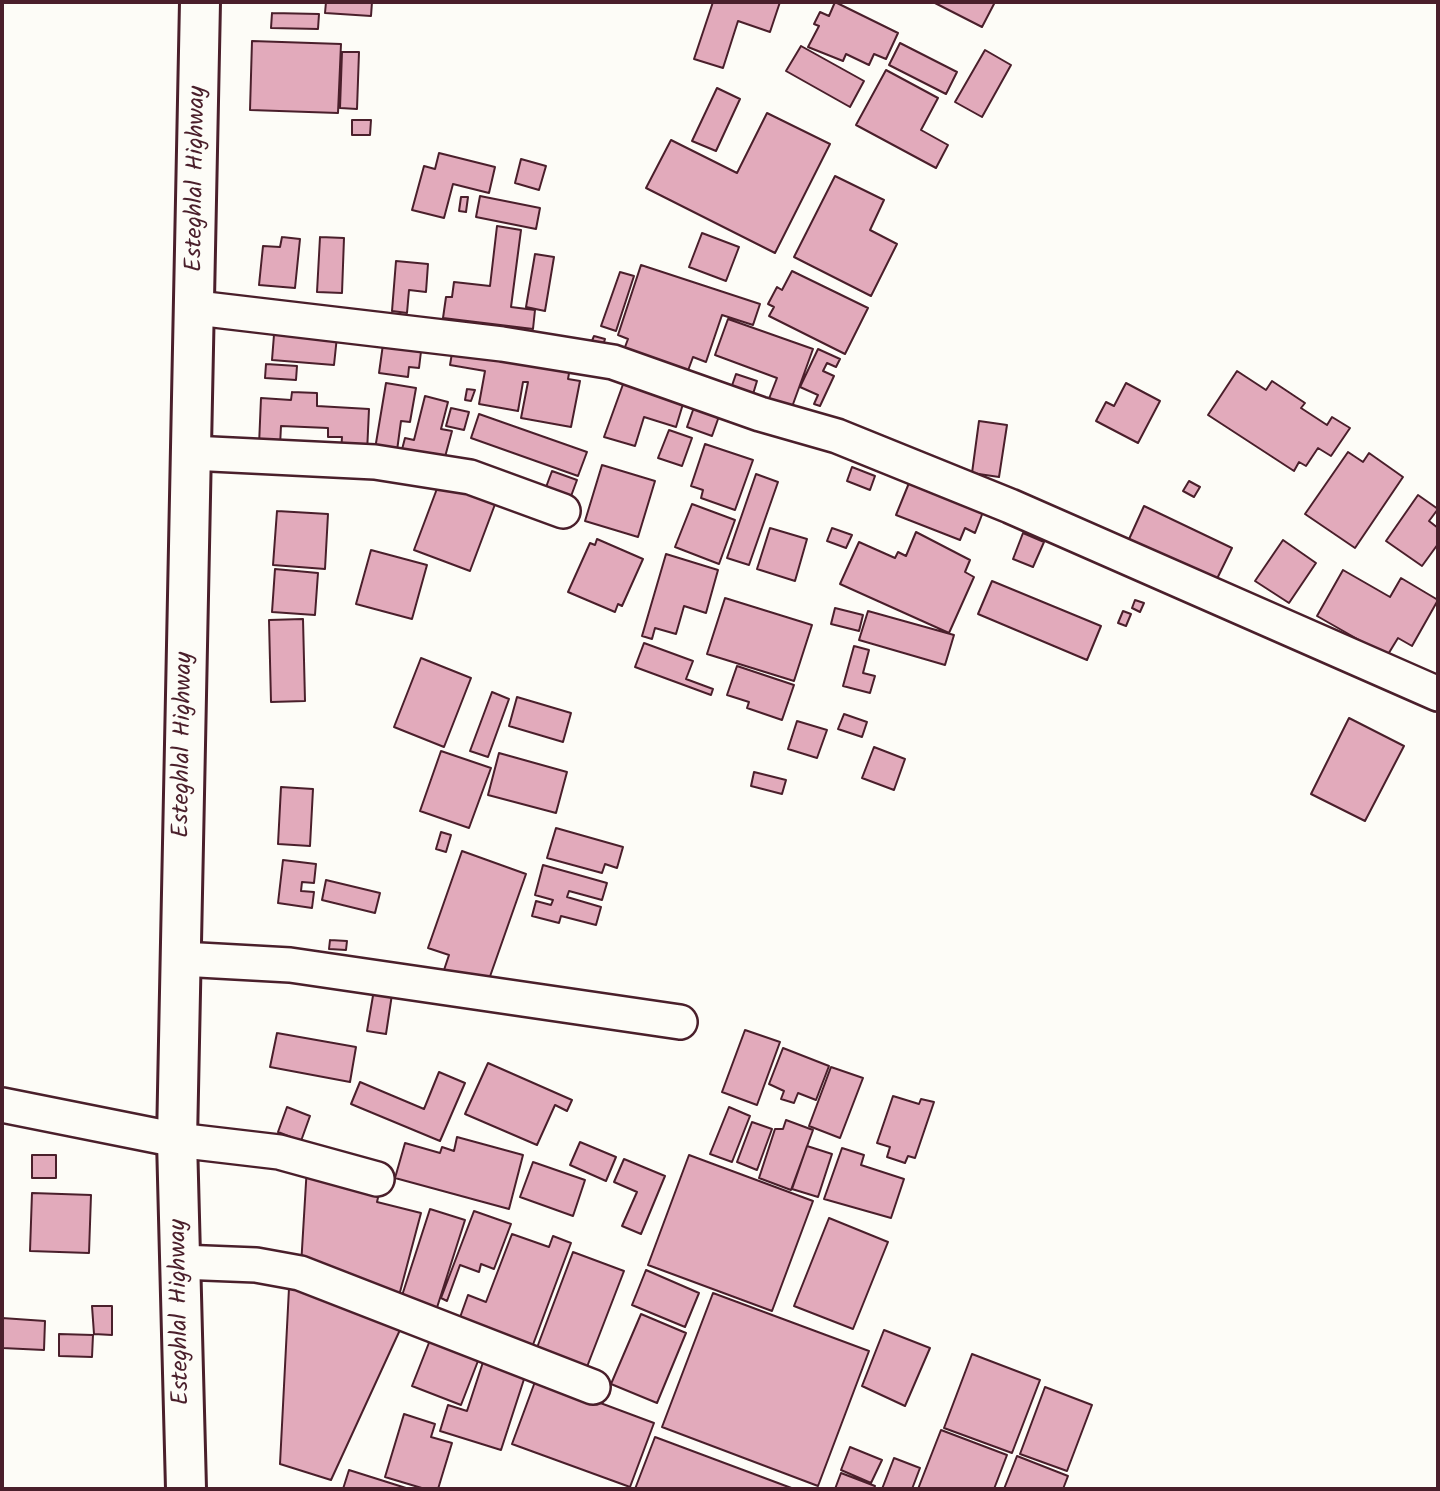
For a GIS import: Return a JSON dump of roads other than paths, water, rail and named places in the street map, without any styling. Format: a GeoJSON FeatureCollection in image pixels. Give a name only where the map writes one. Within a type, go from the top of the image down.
{"type":"FeatureCollection","features":[{"type":"Feature","properties":{"kind":"highway","name":"Esteghlal Highway"},"geometry":{"type":"LineString","coordinates":[[186,1489],[177,1140],[191,453],[197,308],[201,2]]}},
{"type":"Feature","properties":{"kind":"street"},"geometry":{"type":"LineString","coordinates":[[197,308],[502,344],[613,362],[760,414],[837,436],[1010,506],[1438,694]]}},
{"type":"Feature","properties":{"kind":"street"},"geometry":{"type":"LineString","coordinates":[[191,453],[375,462],[470,477],[563,511]]}},
{"type":"Feature","properties":{"kind":"street"},"geometry":{"type":"LineString","coordinates":[[181,959],[290,965],[680,1022]]}},
{"type":"Feature","properties":{"kind":"street"},"geometry":{"type":"LineString","coordinates":[[2,1105],[177,1140],[279,1152],[377,1179]]}},
{"type":"Feature","properties":{"kind":"street"},"geometry":{"type":"LineString","coordinates":[[180,1262],[256,1265],[300,1273],[593,1387]]}}]}
